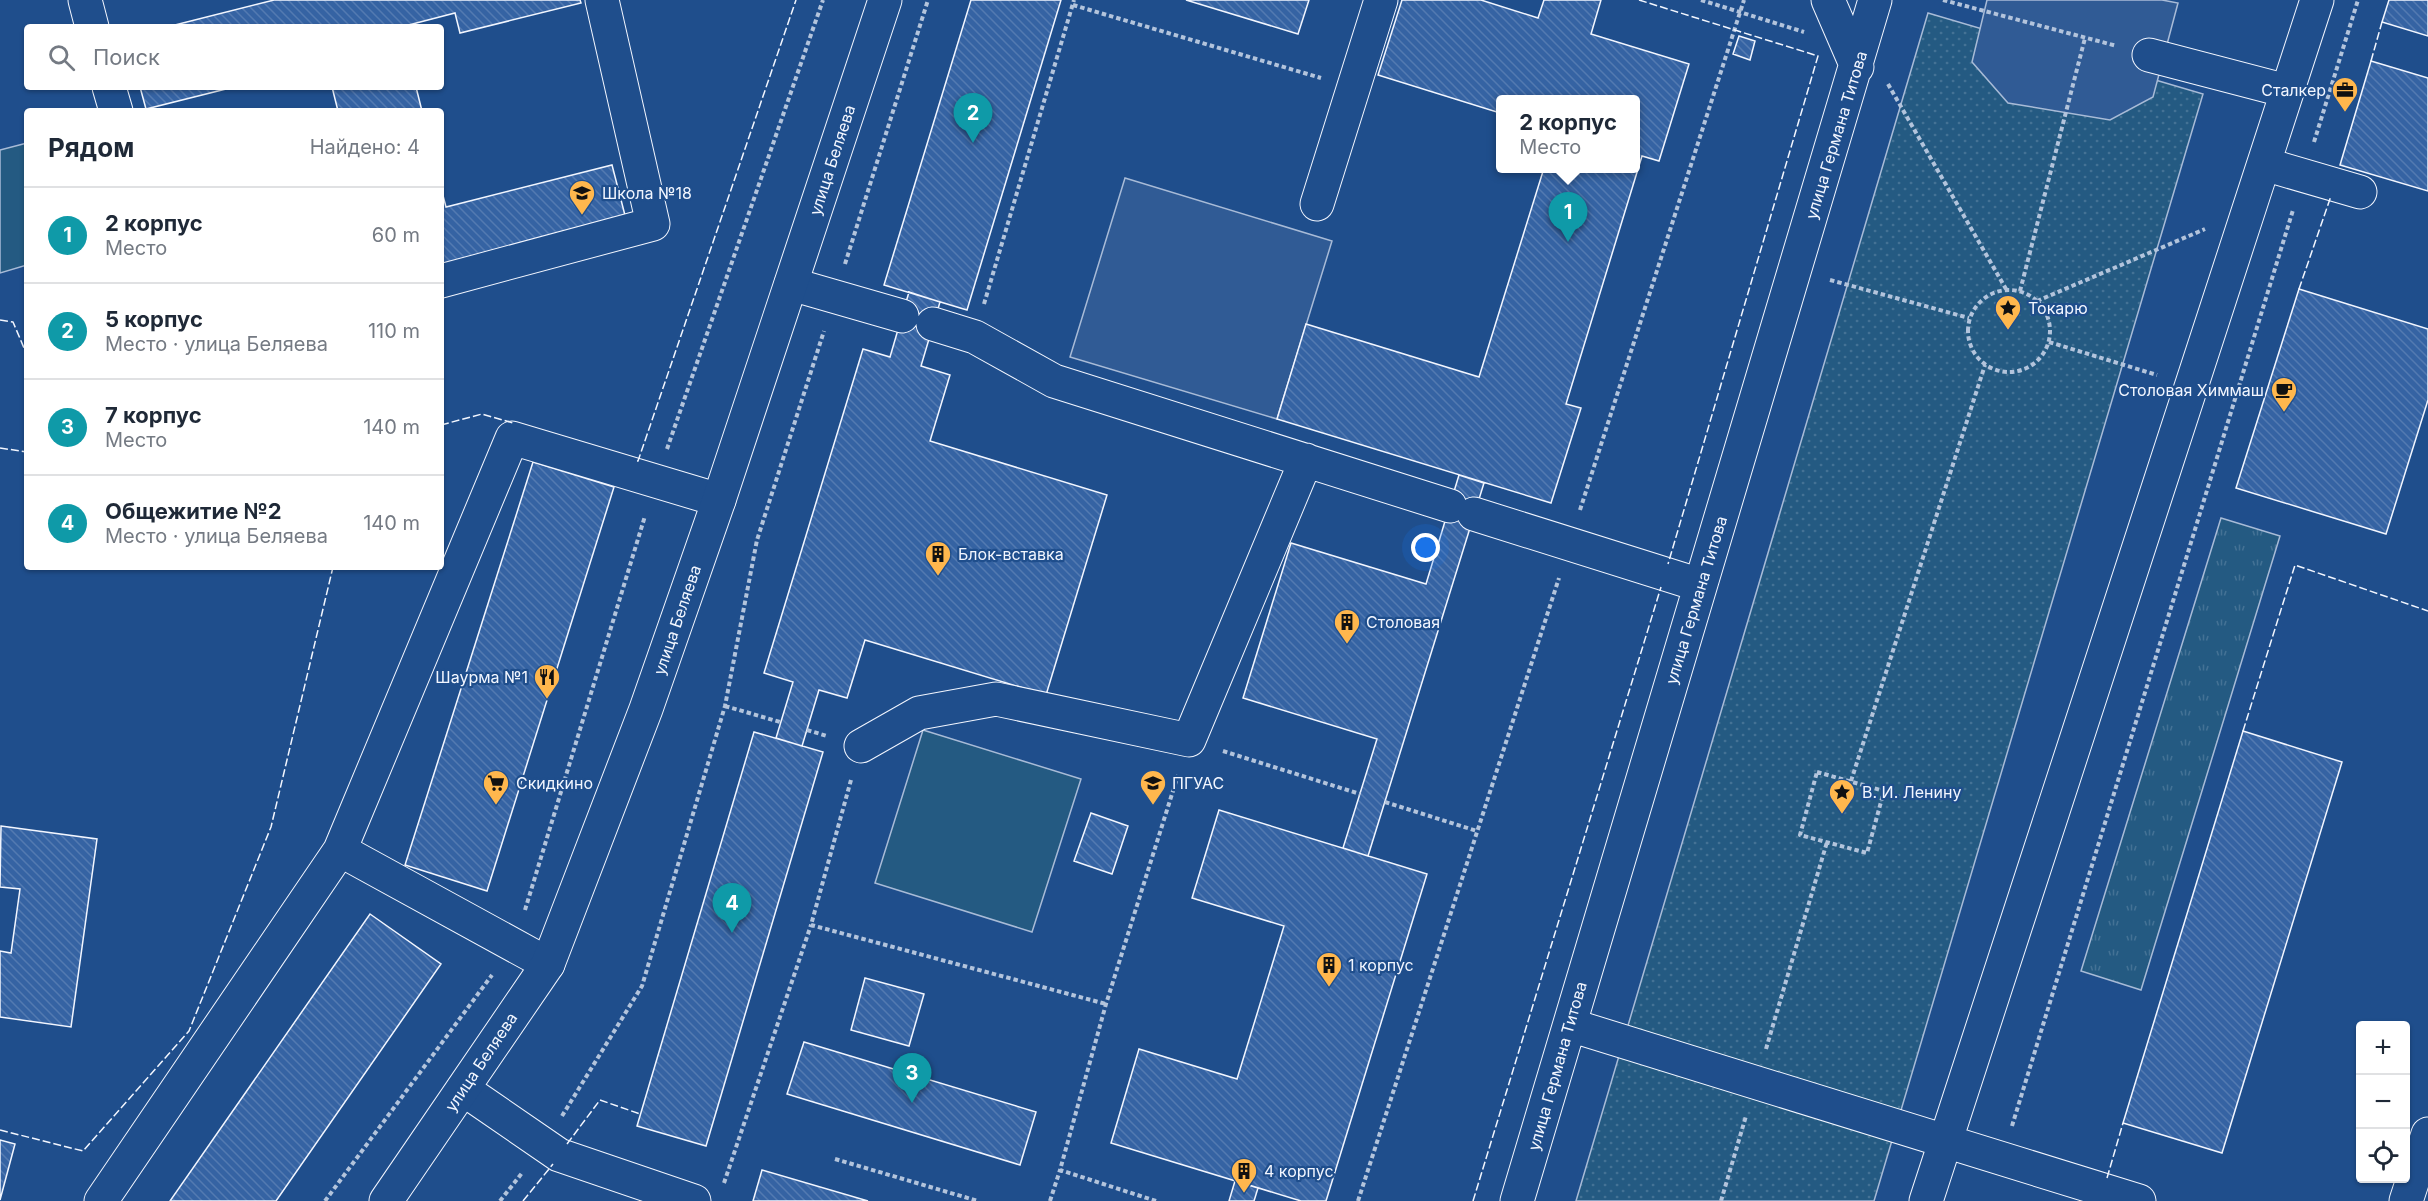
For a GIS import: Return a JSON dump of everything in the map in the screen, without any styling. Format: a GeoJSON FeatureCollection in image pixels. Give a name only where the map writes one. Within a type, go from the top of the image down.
{"type":"FeatureCollection","features":[{"type":"Feature","properties":{"kind":"street"},"geometry":{"type":"LineString","coordinates":[[84,0],[91,24]]}},
{"type":"Feature","properties":{"kind":"street"},"geometry":{"type":"LineString","coordinates":[[444,280],[653,224],[602,0]]}},
{"type":"Feature","properties":{"kind":"street","name":"улица Беляева"},"geometry":{"type":"LineString","coordinates":[[386,1201],[548,964],[646,709],[719,500],[885,0]]}},
{"type":"Feature","properties":{"kind":"street"},"geometry":{"type":"LineString","coordinates":[[1317,204],[1381,0]]}},
{"type":"Feature","properties":{"kind":"street"},"geometry":{"type":"LineString","coordinates":[[1828,0],[1857,67]]}},
{"type":"Feature","properties":{"kind":"street","name":"улица Германа Титова"},"geometry":{"type":"LineString","coordinates":[[1517,1201],[1857,67],[1875,0]]}},
{"type":"Feature","properties":{"kind":"street"},"geometry":{"type":"LineString","coordinates":[[1926,1201],[2317,0]]}},
{"type":"Feature","properties":{"kind":"street"},"geometry":{"type":"LineString","coordinates":[[2149,55],[2287,91]]}},
{"type":"Feature","properties":{"kind":"street"},"geometry":{"type":"LineString","coordinates":[[110,90],[115,108]]}},
{"type":"Feature","properties":{"kind":"street"},"geometry":{"type":"LineString","coordinates":[[2264,164],[2360,192]]}},
{"type":"Feature","properties":{"kind":"street"},"geometry":{"type":"LineString","coordinates":[[791,284],[902,316]]}},
{"type":"Feature","properties":{"kind":"street"},"geometry":{"type":"LineString","coordinates":[[933,324],[975,337],[1054,381],[1700,585]]}},
{"type":"Feature","properties":{"kind":"street"},"geometry":{"type":"LineString","coordinates":[[100,1201],[340,850],[512,438],[719,500]]}},
{"type":"Feature","properties":{"kind":"street"},"geometry":{"type":"LineString","coordinates":[[861,746],[919,713],[996,699],[1189,740],[1306,460]]}},
{"type":"Feature","properties":{"kind":"street"},"geometry":{"type":"LineString","coordinates":[[340,850],[548,964]]}},
{"type":"Feature","properties":{"kind":"street"},"geometry":{"type":"LineString","coordinates":[[1570,1025],[2139,1201]]}},
{"type":"Feature","properties":{"kind":"street"},"geometry":{"type":"LineString","coordinates":[[463,1089],[560,1155],[707,1196]]}},
{"type":"Feature","properties":{"kind":"street"},"geometry":{"type":"LineString","coordinates":[[2406,1201],[2428,1134]]}},
{"type":"Feature","properties":{"kind":"path"},"geometry":{"type":"LineString","coordinates":[[325,1201],[514,946],[656,480],[823,0]]}},
{"type":"Feature","properties":{"kind":"path"},"geometry":{"type":"LineString","coordinates":[[500,1201],[544,1146],[642,986],[725,705],[758,540],[928,0]]}},
{"type":"Feature","properties":{"kind":"path"},"geometry":{"type":"LineString","coordinates":[[1701,0],[1814,35]]}},
{"type":"Feature","properties":{"kind":"path"},"geometry":{"type":"LineString","coordinates":[[1358,1201],[1744,0]]}},
{"type":"Feature","properties":{"kind":"path"},"geometry":{"type":"LineString","coordinates":[[1943,0],[2149,55]]}},
{"type":"Feature","properties":{"kind":"path"},"geometry":{"type":"LineString","coordinates":[[2002,1159],[2358,0]]}},
{"type":"Feature","properties":{"kind":"path"},"geometry":{"type":"LineString","coordinates":[[975,337],[1073,2],[1353,87]]}},
{"type":"Feature","properties":{"kind":"path"},"geometry":{"type":"LineString","coordinates":[[2020,291],[2085,38]]}},
{"type":"Feature","properties":{"kind":"path"},"geometry":{"type":"LineString","coordinates":[[1888,84],[2006,289]]}},
{"type":"Feature","properties":{"kind":"path"},"geometry":{"type":"LineString","coordinates":[[2037,301],[2248,210]]}},
{"type":"Feature","properties":{"kind":"path"},"geometry":{"type":"LineString","coordinates":[[1830,280],[1970,318]]}},
{"type":"Feature","properties":{"kind":"path"},"geometry":{"type":"LineString","coordinates":[[2006,289],[2020,291],[2037,301],[2046,313],[2050,327],[2049,342],[2039,359],[2023,370],[2003,372],[1985,365],[1973,352],[1968,336],[1970,318],[1977,304],[1990,294],[2006,289]]}},
{"type":"Feature","properties":{"kind":"path"},"geometry":{"type":"LineString","coordinates":[[2049,342],[2192,386]]}},
{"type":"Feature","properties":{"kind":"path"},"geometry":{"type":"LineString","coordinates":[[1851,781],[1985,365]]}},
{"type":"Feature","properties":{"kind":"path"},"geometry":{"type":"LineString","coordinates":[[725,705],[780,722]]}},
{"type":"Feature","properties":{"kind":"path"},"geometry":{"type":"LineString","coordinates":[[1050,1201],[1106,1004],[1189,740],[1360,794]]}},
{"type":"Feature","properties":{"kind":"path"},"geometry":{"type":"LineString","coordinates":[[707,1196],[811,925],[861,746]]}},
{"type":"Feature","properties":{"kind":"path"},"geometry":{"type":"LineString","coordinates":[[1816,772],[1884,791],[1867,853],[1827,842],[1800,835],[1816,772]]}},
{"type":"Feature","properties":{"kind":"path"},"geometry":{"type":"LineString","coordinates":[[1385,802],[1477,831]]}},
{"type":"Feature","properties":{"kind":"path"},"geometry":{"type":"LineString","coordinates":[[1721,1201],[1827,842]]}},
{"type":"Feature","properties":{"kind":"path"},"geometry":{"type":"LineString","coordinates":[[811,925],[1106,1004]]}},
{"type":"Feature","properties":{"kind":"path"},"geometry":{"type":"LineString","coordinates":[[835,1159],[978,1201]]}},
{"type":"Feature","properties":{"kind":"path"},"geometry":{"type":"LineString","coordinates":[[1060,1170],[1155,1201]]}},
{"type":"Feature","properties":{"kind":"green space"},"geometry":{"type":"Polygon","coordinates":[[[1928,13],[2203,94],[1874,1201],[1576,1201],[1928,13]]]}},
{"type":"Feature","properties":{"kind":"green space"},"geometry":{"type":"Polygon","coordinates":[[[24,144],[24,266],[0,273],[0,150],[24,144]]]}},
{"type":"Feature","properties":{"kind":"green space"},"geometry":{"type":"Polygon","coordinates":[[[2221,518],[2280,536],[2141,990],[2081,971],[2221,518]]]}},
{"type":"Feature","properties":{"kind":"green space"},"geometry":{"type":"Polygon","coordinates":[[[923,730],[1081,779],[1032,932],[875,883],[923,730]]]}},
{"type":"Feature","properties":{"kind":"shaded area"},"geometry":{"type":"Polygon","coordinates":[[[1987,0],[2162,0],[2178,3],[2153,97],[2110,120],[2008,103],[1972,62],[1987,0]]]}},
{"type":"Feature","properties":{"kind":"shaded area"},"geometry":{"type":"Polygon","coordinates":[[[1125,178],[1332,241],[1277,419],[1070,357],[1125,178]]]}},
{"type":"Feature","properties":{"kind":"building"},"geometry":{"type":"Polygon","coordinates":[[[274,0],[580,0],[581,3],[460,33],[455,13],[413,24],[179,24],[274,0]]]}},
{"type":"Feature","properties":{"kind":"building"},"geometry":{"type":"Polygon","coordinates":[[[971,0],[1061,0],[967,310],[884,285],[971,0]]]}},
{"type":"Feature","properties":{"kind":"building"},"geometry":{"type":"Polygon","coordinates":[[[1186,0],[1309,0],[1298,34],[1186,0]]]}},
{"type":"Feature","properties":{"kind":"building"},"geometry":{"type":"Polygon","coordinates":[[[1402,0],[1481,0],[1538,18],[1544,0],[1601,0],[1591,34],[1689,64],[1659,161],[1642,156],[1640,163],[1640,95],[1496,95],[1496,112],[1378,75],[1402,0]]]}},
{"type":"Feature","properties":{"kind":"building"},"geometry":{"type":"Polygon","coordinates":[[[2389,0],[2428,0],[2428,36],[2382,22],[2389,0]]]}},
{"type":"Feature","properties":{"kind":"building"},"geometry":{"type":"Polygon","coordinates":[[[1739,36],[1755,41],[1750,60],[1733,54],[1739,36]]]}},
{"type":"Feature","properties":{"kind":"building"},"geometry":{"type":"Polygon","coordinates":[[[2371,61],[2428,78],[2428,191],[2340,165],[2371,61]]]}},
{"type":"Feature","properties":{"kind":"building"},"geometry":{"type":"Polygon","coordinates":[[[141,90],[222,90],[150,108],[146,108],[141,90]]]}},
{"type":"Feature","properties":{"kind":"building"},"geometry":{"type":"Polygon","coordinates":[[[333,90],[417,90],[421,108],[337,108],[333,90]]]}},
{"type":"Feature","properties":{"kind":"building"},"geometry":{"type":"Polygon","coordinates":[[[612,165],[628,227],[444,273],[444,199],[446,207],[612,165]]]}},
{"type":"Feature","properties":{"kind":"building"},"geometry":{"type":"Polygon","coordinates":[[[1542,173],[1637,173],[1566,404],[1581,408],[1551,503],[1277,419],[1306,324],[1479,377],[1542,173]]]}},
{"type":"Feature","properties":{"kind":"building"},"geometry":{"type":"Polygon","coordinates":[[[2299,289],[2428,329],[2428,400],[2386,534],[2236,488],[2299,289]]]}},
{"type":"Feature","properties":{"kind":"building","name":"Блок-вставка"},"geometry":{"type":"Polygon","coordinates":[[[909,292],[940,302],[921,366],[950,375],[930,441],[1107,495],[1046,695],[865,640],[847,698],[819,690],[802,746],[776,738],[793,682],[764,673],[863,349],[890,357],[909,292]]]}},
{"type":"Feature","properties":{"kind":"building"},"geometry":{"type":"Polygon","coordinates":[[[533,462],[614,487],[487,891],[405,865],[533,462]]]}},
{"type":"Feature","properties":{"kind":"building","name":"Столовая"},"geometry":{"type":"Polygon","coordinates":[[[1459,475],[1484,483],[1368,856],[1343,848],[1377,739],[1243,698],[1291,543],[1426,584],[1459,475]]]}},
{"type":"Feature","properties":{"kind":"building"},"geometry":{"type":"Polygon","coordinates":[[[2243,731],[2342,762],[2222,1153],[2123,1123],[2243,731]]]}},
{"type":"Feature","properties":{"kind":"building"},"geometry":{"type":"Polygon","coordinates":[[[754,732],[823,752],[706,1146],[637,1126],[754,732]]]}},
{"type":"Feature","properties":{"kind":"building","name":"1 корпус"},"geometry":{"type":"Polygon","coordinates":[[[1219,810],[1427,874],[1326,1201],[1301,1201],[1111,1143],[1139,1049],[1237,1079],[1284,926],[1192,898],[1219,810]]]}},
{"type":"Feature","properties":{"kind":"building"},"geometry":{"type":"Polygon","coordinates":[[[1091,813],[1128,826],[1112,874],[1074,861],[1091,813]]]}},
{"type":"Feature","properties":{"kind":"building"},"geometry":{"type":"Polygon","coordinates":[[[1,826],[97,839],[71,1027],[0,1017],[0,951],[11,953],[20,889],[0,887],[1,826]]]}},
{"type":"Feature","properties":{"kind":"building"},"geometry":{"type":"Polygon","coordinates":[[[370,914],[441,964],[276,1201],[170,1201],[370,914]]]}},
{"type":"Feature","properties":{"kind":"building"},"geometry":{"type":"Polygon","coordinates":[[[865,978],[924,994],[909,1046],[851,1030],[865,978]]]}},
{"type":"Feature","properties":{"kind":"building"},"geometry":{"type":"Polygon","coordinates":[[[804,1042],[1036,1112],[1020,1165],[787,1094],[804,1042]]]}},
{"type":"Feature","properties":{"kind":"building"},"geometry":{"type":"Polygon","coordinates":[[[0,1140],[15,1144],[0,1200],[0,1140]]]}},
{"type":"Feature","properties":{"kind":"building"},"geometry":{"type":"Polygon","coordinates":[[[762,1170],[868,1201],[753,1201],[762,1170]]]}},
{"type":"Feature","properties":{"kind":"building","name":"4 корпус"},"geometry":{"type":"Polygon","coordinates":[[[1235,1181],[1258,1188],[1254,1201],[1229,1201],[1235,1181]]]}},
{"type":"Feature","properties":{"kind":"fence"},"geometry":{"type":"LineString","coordinates":[[637,461],[796,0]]}},
{"type":"Feature","properties":{"kind":"fence"},"geometry":{"type":"LineString","coordinates":[[1639,0],[1818,56],[1668,564]]}},
{"type":"Feature","properties":{"kind":"fence"},"geometry":{"type":"LineString","coordinates":[[2371,61],[2382,22]]}},
{"type":"Feature","properties":{"kind":"fence"},"geometry":{"type":"LineString","coordinates":[[2299,289],[2331,196]]}},
{"type":"Feature","properties":{"kind":"fence"},"geometry":{"type":"LineString","coordinates":[[0,320],[13,322],[24,348]]}},
{"type":"Feature","properties":{"kind":"fence"},"geometry":{"type":"LineString","coordinates":[[444,424],[482,414],[513,423]]}},
{"type":"Feature","properties":{"kind":"fence"},"geometry":{"type":"LineString","coordinates":[[0,448],[24,452]]}},
{"type":"Feature","properties":{"kind":"fence"},"geometry":{"type":"LineString","coordinates":[[2243,731],[2295,565],[2428,611]]}},
{"type":"Feature","properties":{"kind":"fence"},"geometry":{"type":"LineString","coordinates":[[0,1130],[83,1151],[189,1031],[271,827],[332,570]]}},
{"type":"Feature","properties":{"kind":"fence"},"geometry":{"type":"LineString","coordinates":[[1473,1201],[1661,587]]}},
{"type":"Feature","properties":{"kind":"fence"},"geometry":{"type":"LineString","coordinates":[[567,1144],[600,1100],[640,1114]]}},
{"type":"Feature","properties":{"kind":"fence"},"geometry":{"type":"LineString","coordinates":[[2107,1178],[2123,1123]]}},
{"type":"Feature","properties":{"kind":"fence"},"geometry":{"type":"LineString","coordinates":[[523,1201],[553,1164]]}},
{"type":"Feature","properties":{"kind":"place","name":"Сталкер"},"geometry":{"type":"Point","coordinates":[2345,113]}},
{"type":"Feature","properties":{"kind":"place","name":"5 корпус"},"geometry":{"type":"Point","coordinates":[973,143]}},
{"type":"Feature","properties":{"kind":"place","name":"Школа №18"},"geometry":{"type":"Point","coordinates":[582,216]}},
{"type":"Feature","properties":{"kind":"place","name":"2 корпус"},"geometry":{"type":"Point","coordinates":[1568,242]}},
{"type":"Feature","properties":{"kind":"place","name":"Токарю"},"geometry":{"type":"Point","coordinates":[2008,331]}},
{"type":"Feature","properties":{"kind":"place","name":"Столовая Химмаш"},"geometry":{"type":"Point","coordinates":[2284,413]}},
{"type":"Feature","properties":{"kind":"place","name":"Блок-вставка"},"geometry":{"type":"Point","coordinates":[938,577]}},
{"type":"Feature","properties":{"kind":"place","name":"Столовая"},"geometry":{"type":"Point","coordinates":[1347,645]}},
{"type":"Feature","properties":{"kind":"place","name":"Шаурма №1"},"geometry":{"type":"Point","coordinates":[547,700]}},
{"type":"Feature","properties":{"kind":"place","name":"Скидкино"},"geometry":{"type":"Point","coordinates":[496,806]}},
{"type":"Feature","properties":{"kind":"place","name":"ПГУАС"},"geometry":{"type":"Point","coordinates":[1153,806]}},
{"type":"Feature","properties":{"kind":"place","name":"В. И. Ленину"},"geometry":{"type":"Point","coordinates":[1842,815]}},
{"type":"Feature","properties":{"kind":"place","name":"Общежитие №2"},"geometry":{"type":"Point","coordinates":[732,933]}},
{"type":"Feature","properties":{"kind":"place","name":"1 корпус"},"geometry":{"type":"Point","coordinates":[1329,988]}},
{"type":"Feature","properties":{"kind":"place","name":"7 корпус"},"geometry":{"type":"Point","coordinates":[912,1103]}},
{"type":"Feature","properties":{"kind":"place","name":"4 корпус"},"geometry":{"type":"Point","coordinates":[1244,1194]}}]}
